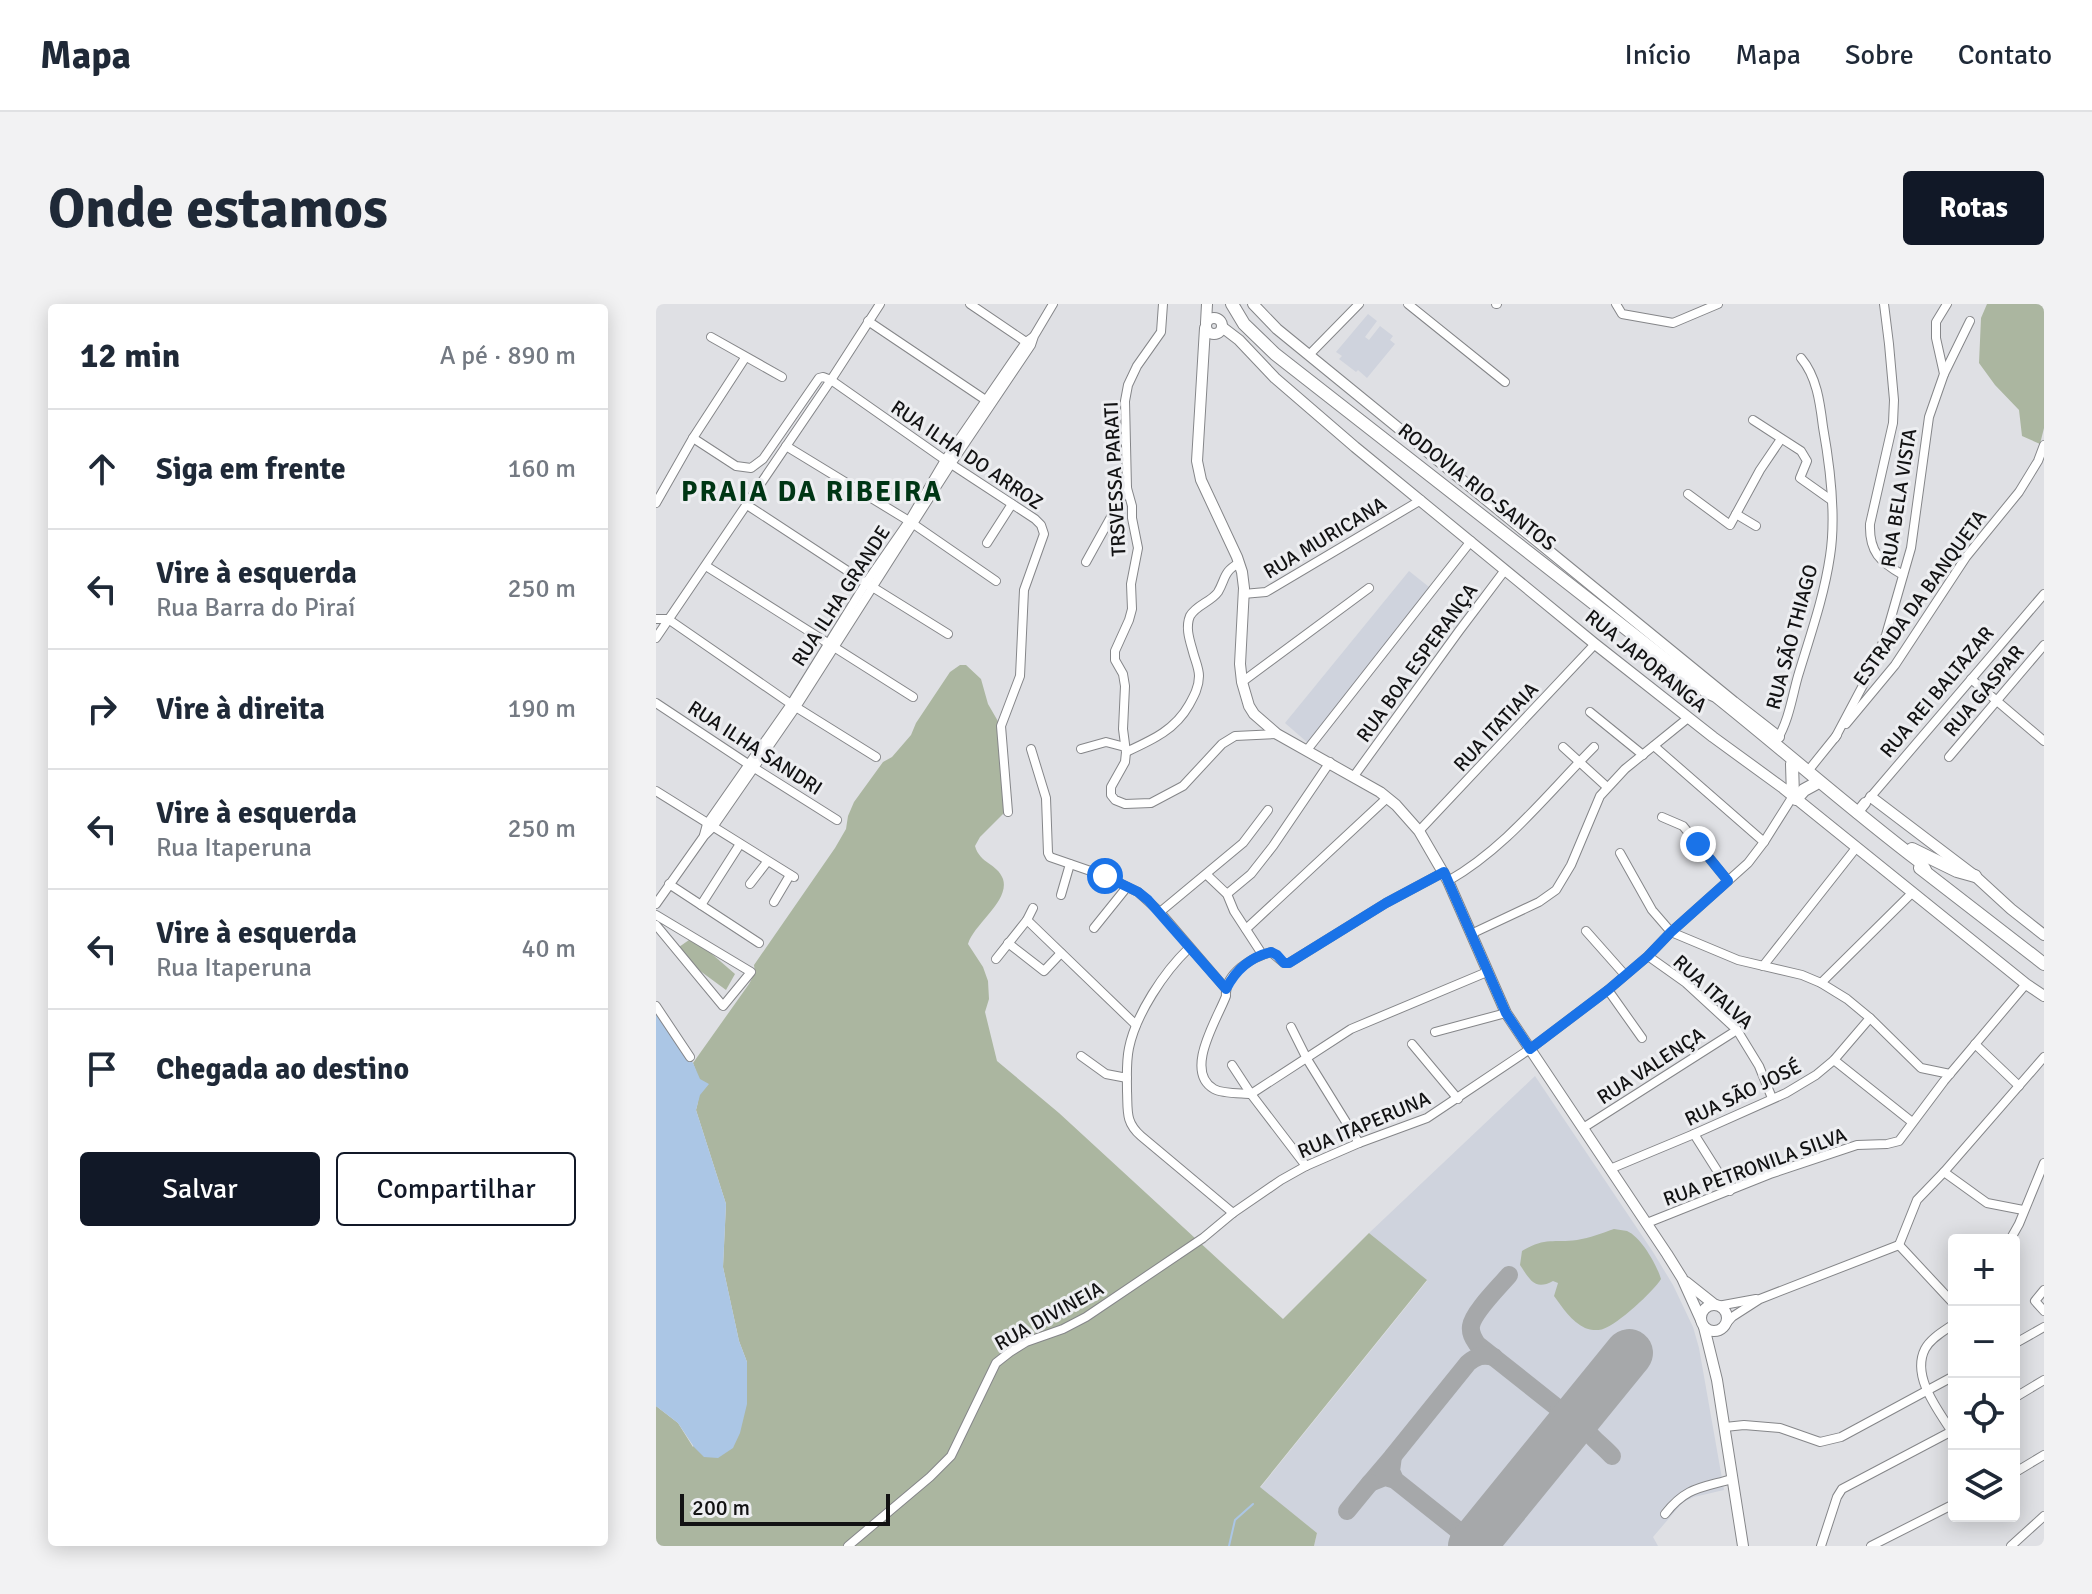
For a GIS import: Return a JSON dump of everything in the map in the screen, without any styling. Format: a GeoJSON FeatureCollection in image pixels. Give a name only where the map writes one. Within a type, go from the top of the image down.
{"type":"FeatureCollection","features":[{"type":"Feature","properties":{"kind":"highway","name":"RODOVIA RIO-SANTOS"},"geometry":{"type":"LineString","coordinates":[[1232,304],[1244,324],[1275,354],[1707,692],[1776,739],[1793,762],[1810,768],[1864,805],[1874,827],[1920,862],[1925,870]]}},
{"type":"Feature","properties":{"kind":"highway","name":"RODOVIA RIO-SANTOS"},"geometry":{"type":"LineString","coordinates":[[1707,692],[1713,701],[1793,762],[1815,784],[1915,866],[1925,870],[2044,964]]}},
{"type":"Feature","properties":{"kind":"highway"},"geometry":{"type":"LineString","coordinates":[[1793,762],[1791,791],[1804,790],[1815,784]]}},
{"type":"Feature","properties":{"kind":"highway"},"geometry":{"type":"LineString","coordinates":[[1888,838],[1957,871],[1975,876]]}},
{"type":"Feature","properties":{"kind":"main road"},"geometry":{"type":"LineString","coordinates":[[1207,304],[1214,327]]}},
{"type":"Feature","properties":{"kind":"main road"},"geometry":{"type":"LineString","coordinates":[[1214,304],[1214,327],[1205,345],[1197,461],[1201,480],[1239,563],[1243,594],[1241,651],[1245,696],[1254,714],[1277,734],[1330,762],[1387,798],[1419,831],[1446,876],[1506,1013],[1682,1278],[1702,1323],[1716,1372],[1743,1546]]}},
{"type":"Feature","properties":{"kind":"main road"},"geometry":{"type":"LineString","coordinates":[[1253,304],[1277,329],[1776,739]]}},
{"type":"Feature","properties":{"kind":"main road","name":"RUA JAPORANGA"},"geometry":{"type":"LineString","coordinates":[[1214,327],[1239,340],[1275,378],[1595,644],[1688,718],[1791,791],[1856,848],[2044,996]]}},
{"type":"Feature","properties":{"kind":"main road"},"geometry":{"type":"LineString","coordinates":[[1864,805],[1975,876],[2044,935]]}},
{"type":"Feature","properties":{"kind":"main road"},"geometry":{"type":"LineString","coordinates":[[1682,1278],[1725,1312],[1726,1319],[1716,1341],[1716,1372]]}},
{"type":"Feature","properties":{"kind":"main road"},"geometry":{"type":"LineString","coordinates":[[1702,1323],[1705,1309],[1716,1305]]}},
{"type":"Feature","properties":{"kind":"main road"},"geometry":{"type":"LineString","coordinates":[[1702,1323],[1712,1331],[1723,1327]]}},
{"type":"Feature","properties":{"kind":"street"},"geometry":{"type":"LineString","coordinates":[[656,638],[880,304]]}},
{"type":"Feature","properties":{"kind":"street"},"geometry":{"type":"LineString","coordinates":[[970,304],[1030,341]]}},
{"type":"Feature","properties":{"kind":"street","name":"RUA ILHA GRANDE"},"geometry":{"type":"LineString","coordinates":[[656,904],[794,705],[948,462],[1053,304]]}},
{"type":"Feature","properties":{"kind":"street","name":"TRSVESSA PARATI"},"geometry":{"type":"LineString","coordinates":[[1163,304],[1161,332],[1137,366],[1125,401],[1127,488],[1138,548],[1131,584],[1132,609],[1115,651],[1115,660],[1123,674],[1125,686],[1123,729],[1126,750],[1125,762],[1111,787],[1111,795],[1125,804],[1151,803],[1183,786],[1222,744],[1235,736],[1277,734]]}},
{"type":"Feature","properties":{"kind":"street"},"geometry":{"type":"LineString","coordinates":[[1309,355],[1359,304]]}},
{"type":"Feature","properties":{"kind":"street"},"geometry":{"type":"LineString","coordinates":[[1408,304],[1505,382]]}},
{"type":"Feature","properties":{"kind":"street"},"geometry":{"type":"LineString","coordinates":[[1616,304],[1622,314],[1673,323],[1718,304]]}},
{"type":"Feature","properties":{"kind":"street"},"geometry":{"type":"LineString","coordinates":[[1884,304],[1894,400],[1893,423],[1869,538],[1884,564],[1903,575]]}},
{"type":"Feature","properties":{"kind":"street"},"geometry":{"type":"LineString","coordinates":[[1944,374],[1936,338],[1936,322],[1947,304]]}},
{"type":"Feature","properties":{"kind":"street"},"geometry":{"type":"LineString","coordinates":[[868,321],[989,402]]}},
{"type":"Feature","properties":{"kind":"street","name":"RUA BELA VISTA"},"geometry":{"type":"LineString","coordinates":[[1835,738],[1886,635],[1911,548],[1929,417],[1944,374],[1970,321]]}},
{"type":"Feature","properties":{"kind":"street"},"geometry":{"type":"LineString","coordinates":[[711,337],[782,377]]}},
{"type":"Feature","properties":{"kind":"street"},"geometry":{"type":"LineString","coordinates":[[656,503],[693,438],[745,358]]}},
{"type":"Feature","properties":{"kind":"street","name":"RUA SÃO THIAGO"},"geometry":{"type":"LineString","coordinates":[[1776,739],[1789,712],[1831,554],[1833,523],[1827,446],[1814,380],[1801,358]]}},
{"type":"Feature","properties":{"kind":"street"},"geometry":{"type":"LineString","coordinates":[[693,438],[736,466],[751,468],[763,459],[819,378],[831,380]]}},
{"type":"Feature","properties":{"kind":"street","name":"RUA ILHA DO ARROZ"},"geometry":{"type":"LineString","coordinates":[[831,380],[1041,525],[1044,534],[1024,590],[1022,666],[1001,726],[1008,812]]}},
{"type":"Feature","properties":{"kind":"street"},"geometry":{"type":"LineString","coordinates":[[1753,420],[1801,451],[1807,461],[1800,478],[1831,500]]}},
{"type":"Feature","properties":{"kind":"street"},"geometry":{"type":"LineString","coordinates":[[1688,494],[1730,525],[1781,439]]}},
{"type":"Feature","properties":{"kind":"street","name":"ESTRADA DA BANQUETA"},"geometry":{"type":"LineString","coordinates":[[1810,768],[1895,665],[1966,557],[2019,492],[2044,445]]}},
{"type":"Feature","properties":{"kind":"street"},"geometry":{"type":"LineString","coordinates":[[786,446],[911,523],[996,581]]}},
{"type":"Feature","properties":{"kind":"street"},"geometry":{"type":"LineString","coordinates":[[1086,562],[1127,488]]}},
{"type":"Feature","properties":{"kind":"street","name":"RUA MURICANA"},"geometry":{"type":"LineString","coordinates":[[1243,594],[1266,592],[1421,500]]}},
{"type":"Feature","properties":{"kind":"street"},"geometry":{"type":"LineString","coordinates":[[987,543],[1012,504]]}},
{"type":"Feature","properties":{"kind":"street"},"geometry":{"type":"LineString","coordinates":[[747,505],[948,634]]}},
{"type":"Feature","properties":{"kind":"street"},"geometry":{"type":"LineString","coordinates":[[1736,514],[1756,526]]}},
{"type":"Feature","properties":{"kind":"street"},"geometry":{"type":"LineString","coordinates":[[1307,750],[1471,541]]}},
{"type":"Feature","properties":{"kind":"street"},"geometry":{"type":"LineString","coordinates":[[1081,749],[1106,742],[1126,750],[1167,732],[1183,716],[1198,686],[1199,674],[1187,627],[1190,617],[1218,591],[1227,571],[1239,563]]}},
{"type":"Feature","properties":{"kind":"street"},"geometry":{"type":"LineString","coordinates":[[706,566],[913,697]]}},
{"type":"Feature","properties":{"kind":"street","name":"RUA BOA ESPERANÇA"},"geometry":{"type":"LineString","coordinates":[[1354,776],[1505,570]]}},
{"type":"Feature","properties":{"kind":"street"},"geometry":{"type":"LineString","coordinates":[[1242,682],[1369,588]]}},
{"type":"Feature","properties":{"kind":"street","name":"RUA REI BALTAZAR"},"geometry":{"type":"LineString","coordinates":[[1864,805],[2044,594]]}},
{"type":"Feature","properties":{"kind":"street"},"geometry":{"type":"LineString","coordinates":[[656,619],[668,619],[876,757]]}},
{"type":"Feature","properties":{"kind":"street","name":"RUA ITATIAIA"},"geometry":{"type":"LineString","coordinates":[[1419,831],[1595,644]]}},
{"type":"Feature","properties":{"kind":"street","name":"RUA GASPAR"},"geometry":{"type":"LineString","coordinates":[[1949,757],[2044,645]]}},
{"type":"Feature","properties":{"kind":"street"},"geometry":{"type":"LineString","coordinates":[[1971,679],[2044,741]]}},
{"type":"Feature","properties":{"kind":"street","name":"RUA ILHA SANDRI"},"geometry":{"type":"LineString","coordinates":[[656,703],[837,820]]}},
{"type":"Feature","properties":{"kind":"street"},"geometry":{"type":"LineString","coordinates":[[1590,712],[1643,755]]}},
{"type":"Feature","properties":{"kind":"street"},"geometry":{"type":"LineString","coordinates":[[1471,934],[1539,902],[1556,890],[1571,865],[1594,805],[1607,787],[1688,718]]}},
{"type":"Feature","properties":{"kind":"street"},"geometry":{"type":"LineString","coordinates":[[1654,746],[1764,842]]}},
{"type":"Feature","properties":{"kind":"street"},"geometry":{"type":"LineString","coordinates":[[1563,747],[1607,787]]}},
{"type":"Feature","properties":{"kind":"street"},"geometry":{"type":"LineString","coordinates":[[1487,972],[1351,1029],[1251,1094],[1214,1089],[1205,1080],[1201,1068],[1202,1054],[1226,996],[1226,989],[1240,969],[1262,954],[1271,952],[1284,963],[1289,963],[1386,903],[1446,876],[1464,872],[1499,846],[1594,747]]}},
{"type":"Feature","properties":{"kind":"street"},"geometry":{"type":"LineString","coordinates":[[1031,749],[1046,798],[1048,853],[1054,860],[1105,876],[1138,892],[1160,912],[1226,989]]}},
{"type":"Feature","properties":{"kind":"street"},"geometry":{"type":"LineString","coordinates":[[1227,894],[1251,874],[1273,846],[1330,762]]}},
{"type":"Feature","properties":{"kind":"street"},"geometry":{"type":"LineString","coordinates":[[656,791],[792,876],[774,902]]}},
{"type":"Feature","properties":{"kind":"street","name":"RUA ITAPERUNA"},"geometry":{"type":"LineString","coordinates":[[1233,1213],[1306,1166],[1427,1118],[1530,1049],[1648,956],[1748,863],[1764,842],[1791,791]]}},
{"type":"Feature","properties":{"kind":"street"},"geometry":{"type":"LineString","coordinates":[[1246,929],[1387,798]]}},
{"type":"Feature","properties":{"kind":"street"},"geometry":{"type":"LineString","coordinates":[[1160,912],[1243,843],[1268,810]]}},
{"type":"Feature","properties":{"kind":"street"},"geometry":{"type":"LineString","coordinates":[[1662,817],[1683,826],[1728,881]]}},
{"type":"Feature","properties":{"kind":"street"},"geometry":{"type":"LineString","coordinates":[[701,905],[740,844]]}},
{"type":"Feature","properties":{"kind":"street"},"geometry":{"type":"LineString","coordinates":[[1763,966],[1856,848]]}},
{"type":"Feature","properties":{"kind":"street"},"geometry":{"type":"LineString","coordinates":[[1620,853],[1652,910],[1671,932],[1738,960],[1802,975],[1821,983],[1870,1018],[1921,1068],[1950,1074]]}},
{"type":"Feature","properties":{"kind":"street"},"geometry":{"type":"LineString","coordinates":[[750,884],[767,862]]}},
{"type":"Feature","properties":{"kind":"street"},"geometry":{"type":"LineString","coordinates":[[1061,895],[1070,864]]}},
{"type":"Feature","properties":{"kind":"street"},"geometry":{"type":"LineString","coordinates":[[1207,875],[1227,894],[1234,911],[1262,954]]}},
{"type":"Feature","properties":{"kind":"street"},"geometry":{"type":"LineString","coordinates":[[669,884],[759,943]]}},
{"type":"Feature","properties":{"kind":"street"},"geometry":{"type":"LineString","coordinates":[[1094,928],[1127,887]]}},
{"type":"Feature","properties":{"kind":"street"},"geometry":{"type":"LineString","coordinates":[[1821,983],[1912,893]]}},
{"type":"Feature","properties":{"kind":"street"},"geometry":{"type":"LineString","coordinates":[[996,959],[1033,908]]}},
{"type":"Feature","properties":{"kind":"street"},"geometry":{"type":"LineString","coordinates":[[656,915],[751,972],[723,1006],[656,925]]}},
{"type":"Feature","properties":{"kind":"street"},"geometry":{"type":"LineString","coordinates":[[1027,920],[1136,1025]]}},
{"type":"Feature","properties":{"kind":"street"},"geometry":{"type":"LineString","coordinates":[[1586,931],[1625,975]]}},
{"type":"Feature","properties":{"kind":"street"},"geometry":{"type":"LineString","coordinates":[[1008,943],[1044,971],[1061,953]]}},
{"type":"Feature","properties":{"kind":"street"},"geometry":{"type":"LineString","coordinates":[[1189,948],[1168,972],[1136,1025],[1129,1048],[1128,1121],[1233,1213]]}},
{"type":"Feature","properties":{"kind":"street","name":"RUA ITALVA"},"geometry":{"type":"LineString","coordinates":[[1648,956],[1686,983],[1737,1030],[1759,1066],[1772,1098]]}},
{"type":"Feature","properties":{"kind":"street"},"geometry":{"type":"LineString","coordinates":[[1834,1060],[1912,1122],[2026,984]]}},
{"type":"Feature","properties":{"kind":"street"},"geometry":{"type":"LineString","coordinates":[[1608,990],[1642,1038]]}},
{"type":"Feature","properties":{"kind":"street"},"geometry":{"type":"LineString","coordinates":[[656,1006],[690,1057]]}},
{"type":"Feature","properties":{"kind":"street"},"geometry":{"type":"LineString","coordinates":[[1435,1032],[1506,1013]]}},
{"type":"Feature","properties":{"kind":"street","name":"RUA SÃO JOSÉ"},"geometry":{"type":"LineString","coordinates":[[1610,1169],[1786,1093],[1834,1060],[1870,1018]]}},
{"type":"Feature","properties":{"kind":"street"},"geometry":{"type":"LineString","coordinates":[[1291,1027],[1359,1143]]}},
{"type":"Feature","properties":{"kind":"street","name":"RUA VALENÇA"},"geometry":{"type":"LineString","coordinates":[[1583,1128],[1737,1030]]}},
{"type":"Feature","properties":{"kind":"street"},"geometry":{"type":"LineString","coordinates":[[1412,1044],[1458,1099]]}},
{"type":"Feature","properties":{"kind":"street"},"geometry":{"type":"LineString","coordinates":[[1975,1044],[2019,1086]]}},
{"type":"Feature","properties":{"kind":"street"},"geometry":{"type":"LineString","coordinates":[[1081,1056],[1106,1074],[1127,1078]]}},
{"type":"Feature","properties":{"kind":"street"},"geometry":{"type":"LineString","coordinates":[[1723,1327],[1732,1317],[1760,1299],[1899,1245],[1917,1200],[2044,1057]]}},
{"type":"Feature","properties":{"kind":"street"},"geometry":{"type":"LineString","coordinates":[[1232,1065],[1306,1166]]}},
{"type":"Feature","properties":{"kind":"street","name":"RUA PETRONILA SILVA"},"geometry":{"type":"LineString","coordinates":[[1647,1223],[1770,1174],[1857,1145],[1899,1141],[1912,1122]]}},
{"type":"Feature","properties":{"kind":"street"},"geometry":{"type":"LineString","coordinates":[[1694,1134],[1730,1191]]}},
{"type":"Feature","properties":{"kind":"street"},"geometry":{"type":"LineString","coordinates":[[2013,1234],[2044,1163]]}},
{"type":"Feature","properties":{"kind":"street"},"geometry":{"type":"LineString","coordinates":[[1944,1172],[1987,1203],[2023,1210]]}},
{"type":"Feature","properties":{"kind":"street","name":"RUA DIVINEIA"},"geometry":{"type":"LineString","coordinates":[[848,1546],[951,1456],[996,1363],[1026,1342],[1086,1317],[1203,1238],[1233,1213]]}},
{"type":"Feature","properties":{"kind":"street"},"geometry":{"type":"LineString","coordinates":[[1899,1245],[1948,1298]]}},
{"type":"Feature","properties":{"kind":"street"},"geometry":{"type":"LineString","coordinates":[[2044,1290],[2035,1301],[2044,1311]]}},
{"type":"Feature","properties":{"kind":"street"},"geometry":{"type":"LineString","coordinates":[[1716,1305],[1760,1299]]}},
{"type":"Feature","properties":{"kind":"street"},"geometry":{"type":"LineString","coordinates":[[2020,1341],[2044,1327]]}},
{"type":"Feature","properties":{"kind":"street"},"geometry":{"type":"LineString","coordinates":[[1948,1328],[1933,1339],[1922,1360],[1926,1391],[1948,1424]]}},
{"type":"Feature","properties":{"kind":"street"},"geometry":{"type":"LineString","coordinates":[[1725,1427],[1780,1428],[1820,1442],[1841,1437],[1950,1378]]}},
{"type":"Feature","properties":{"kind":"street"},"geometry":{"type":"LineString","coordinates":[[2020,1394],[2044,1380]]}},
{"type":"Feature","properties":{"kind":"street"},"geometry":{"type":"LineString","coordinates":[[1821,1546],[1842,1489],[1948,1434]]}},
{"type":"Feature","properties":{"kind":"street"},"geometry":{"type":"LineString","coordinates":[[2020,1469],[2044,1455]]}},
{"type":"Feature","properties":{"kind":"street"},"geometry":{"type":"LineString","coordinates":[[1665,1514],[1686,1493],[1732,1479]]}},
{"type":"Feature","properties":{"kind":"street"},"geometry":{"type":"LineString","coordinates":[[1871,1546],[1948,1507]]}},
{"type":"Feature","properties":{"kind":"street"},"geometry":{"type":"LineString","coordinates":[[2011,1546],[2044,1516]]}},
{"type":"Feature","properties":{"kind":"shaded area"},"geometry":{"type":"Polygon","coordinates":[[[1368,314],[1377,321],[1365,337],[1369,340],[1380,326],[1393,336],[1390,340],[1395,344],[1367,378],[1339,359],[1342,356],[1336,352],[1368,314]]]}},
{"type":"Feature","properties":{"kind":"shaded area"},"geometry":{"type":"Polygon","coordinates":[[[1409,571],[1429,587],[1308,743],[1285,723],[1409,571]]]}},
{"type":"Feature","properties":{"kind":"shaded area"},"geometry":{"type":"Polygon","coordinates":[[[1535,1076],[1653,1252],[1693,1327],[1724,1490],[1683,1502],[1653,1537],[1658,1546],[1314,1546],[1317,1533],[1260,1488],[1427,1281],[1369,1233],[1535,1076]]]}},
{"type":"Feature","properties":{"kind":"green space"},"geometry":{"type":"Polygon","coordinates":[[[1987,304],[2044,304],[2044,428],[2040,444],[2022,436],[2019,410],[1979,363],[1981,318],[1987,304]]]}},
{"type":"Feature","properties":{"kind":"green space"},"geometry":{"type":"Polygon","coordinates":[[[960,665],[966,665],[981,679],[988,704],[999,723],[1006,811],[975,846],[977,852],[1000,874],[1004,887],[997,904],[968,944],[988,981],[989,999],[985,1012],[997,1061],[1059,1113],[1283,1319],[1369,1233],[1427,1280],[1260,1487],[1317,1533],[1314,1546],[656,1546],[656,1406],[678,1423],[693,1447],[747,1362],[739,1341],[723,1267],[726,1204],[696,1110],[699,1086],[693,1063],[749,984],[755,973],[754,965],[835,848],[846,829],[854,802],[883,762],[892,757],[911,735],[950,672],[960,665]]]}},
{"type":"Feature","properties":{"kind":"green space"},"geometry":{"type":"Polygon","coordinates":[[[689,940],[705,948],[735,974],[726,990],[688,962],[679,947],[689,940]]]}},
{"type":"Feature","properties":{"kind":"green space"},"geometry":{"type":"Polygon","coordinates":[[[1614,1229],[1627,1231],[1638,1239],[1661,1279],[1617,1321],[1601,1330],[1589,1329],[1572,1318],[1554,1296],[1558,1283],[1553,1281],[1542,1285],[1530,1279],[1520,1265],[1522,1251],[1543,1242],[1582,1239],[1614,1229]]]}},
{"type":"Feature","properties":{"kind":"water"},"geometry":{"type":"Polygon","coordinates":[[[656,1012],[693,1063],[700,1079],[709,1084],[700,1095],[696,1110],[726,1204],[723,1267],[739,1341],[747,1362],[747,1404],[733,1448],[718,1458],[704,1457],[678,1423],[656,1406],[656,1012]]]}},
{"type":"Feature","properties":{"kind":"waterway"},"geometry":{"type":"LineString","coordinates":[[1229,1546],[1235,1520],[1253,1504]]}},
{"type":"Feature","properties":{"kind":"taxiway"},"geometry":{"type":"LineString","coordinates":[[1509,1275],[1473,1320],[1472,1335],[1477,1344],[1559,1409]]}},
{"type":"Feature","properties":{"kind":"taxiway"},"geometry":{"type":"LineString","coordinates":[[1393,1456],[1468,1363],[1480,1356],[1494,1357]]}},
{"type":"Feature","properties":{"kind":"taxiway"},"geometry":{"type":"LineString","coordinates":[[1586,1406],[1583,1414],[1585,1428],[1612,1456]]}},
{"type":"Feature","properties":{"kind":"taxiway"},"geometry":{"type":"LineString","coordinates":[[1562,1435],[1566,1422],[1559,1409],[1569,1413]]}},
{"type":"Feature","properties":{"kind":"taxiway"},"geometry":{"type":"LineString","coordinates":[[1395,1480],[1385,1477],[1370,1483],[1393,1456],[1391,1471],[1395,1480],[1459,1531]]}},
{"type":"Feature","properties":{"kind":"taxiway"},"geometry":{"type":"LineString","coordinates":[[1347,1511],[1370,1483]]}},
{"type":"Feature","properties":{"kind":"taxiway"},"geometry":{"type":"LineString","coordinates":[[1465,1546],[1459,1531],[1474,1534],[1487,1527]]}},
{"type":"Feature","properties":{"kind":"runway"},"geometry":{"type":"LineString","coordinates":[[1472,1546],[1629,1353]]}},
{"type":"Feature","properties":{"kind":"district","name":"PRAIA DA RIBEIRA"},"geometry":{"type":"Point","coordinates":[812,492]}},
{"type":"Feature","properties":{"kind":"route"},"geometry":{"type":"LineString","coordinates":[[1105,876],[1148,900],[1226,989],[1240,969],[1262,954],[1271,952],[1284,963],[1289,963],[1386,903],[1444,872],[1506,1013],[1530,1049],[1608,990],[1728,881],[1698,844]]}}]}
